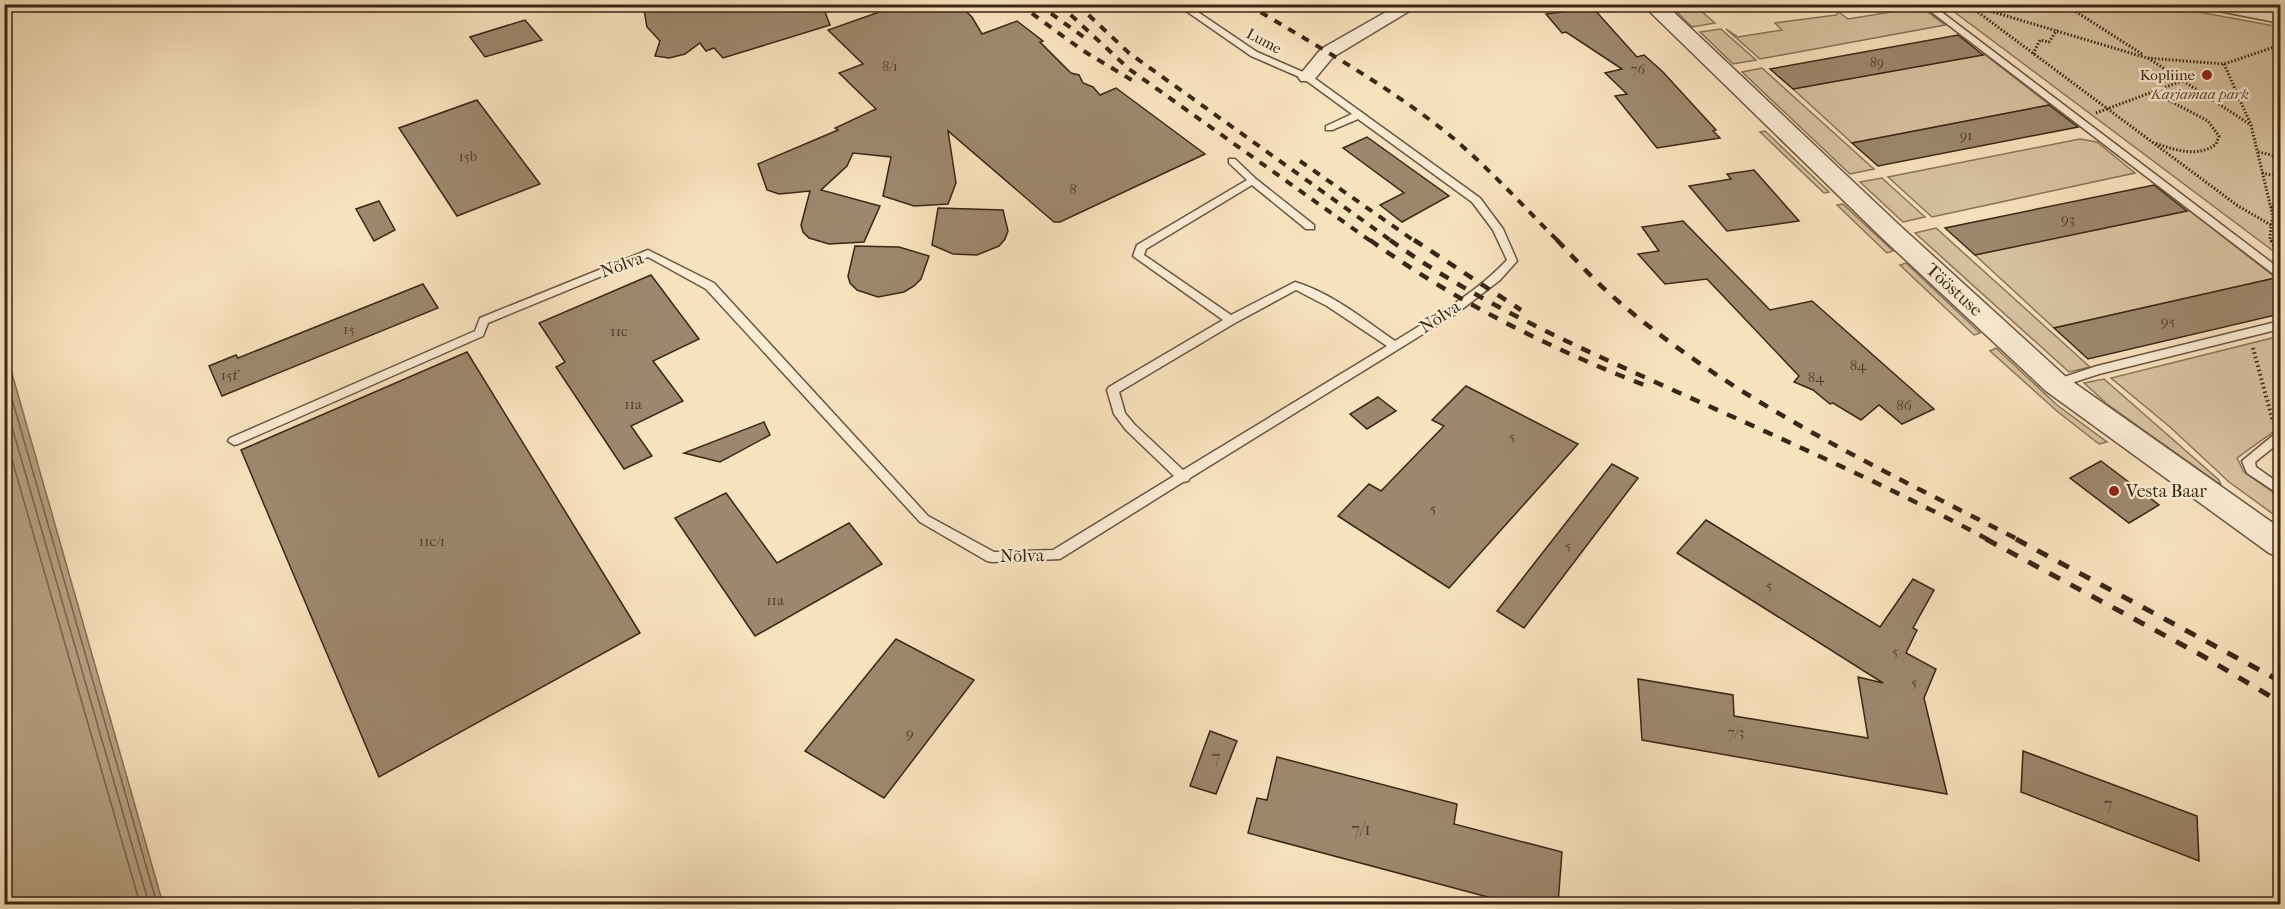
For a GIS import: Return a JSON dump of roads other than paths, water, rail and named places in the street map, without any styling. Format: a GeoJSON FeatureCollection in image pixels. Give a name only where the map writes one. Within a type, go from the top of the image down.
{"type":"FeatureCollection","features":[{"type":"Feature","properties":{"kind":"street"},"geometry":{"type":"LineString","coordinates":[[1307,77],[1327,53],[1413,4]]}},
{"type":"Feature","properties":{"kind":"street","name":"Tööstuse"},"geometry":{"type":"LineString","coordinates":[[1652,4],[1897,238],[2056,384],[2280,544]]}},
{"type":"Feature","properties":{"kind":"street"},"geometry":{"type":"LineString","coordinates":[[2209,4],[2280,18]]}},
{"type":"Feature","properties":{"kind":"lane","name":"Lume"},"geometry":{"type":"LineString","coordinates":[[1180,4],[1254,54],[1307,77]]}},
{"type":"Feature","properties":{"kind":"lane"},"geometry":{"type":"LineString","coordinates":[[1925,4],[2280,274]]}},
{"type":"Feature","properties":{"kind":"lane","name":"Nõlva"},"geometry":{"type":"LineString","coordinates":[[234,441],[479,333],[484,321],[648,253],[710,286],[924,519],[992,558],[1055,555],[1184,478],[1475,295],[1496,279],[1512,261],[1498,229],[1476,200],[1389,134],[1307,77]]}},
{"type":"Feature","properties":{"kind":"lane"},"geometry":{"type":"LineString","coordinates":[[1329,128],[1359,115]]}},
{"type":"Feature","properties":{"kind":"lane"},"geometry":{"type":"LineString","coordinates":[[1232,161],[1310,227]]}},
{"type":"Feature","properties":{"kind":"lane"},"geometry":{"type":"LineString","coordinates":[[1231,320],[1138,256],[1141,247],[1253,181]]}},
{"type":"Feature","properties":{"kind":"lane"},"geometry":{"type":"LineString","coordinates":[[1184,478],[1130,427],[1120,414],[1113,390],[1231,320],[1295,286],[1319,297],[1395,346]]}},
{"type":"Feature","properties":{"kind":"lane"},"geometry":{"type":"LineString","coordinates":[[2056,384],[2097,370],[2280,325]]}},
{"type":"Feature","properties":{"kind":"lane"},"geometry":{"type":"LineString","coordinates":[[2279,437],[2248,461],[2251,470],[2280,490]]}},
{"type":"Feature","properties":{"kind":"water"},"geometry":{"type":"Polygon","coordinates":[[[5,349],[163,904],[5,904],[5,349]]]}},
{"type":"Feature","properties":{"kind":"railway"},"geometry":{"type":"LineString","coordinates":[[1019,4],[1082,50],[1135,82]]}},
{"type":"Feature","properties":{"kind":"railway"},"geometry":{"type":"LineString","coordinates":[[1038,4],[1085,38]]}},
{"type":"Feature","properties":{"kind":"railway"},"geometry":{"type":"LineString","coordinates":[[1059,4],[1129,69],[1372,242]]}},
{"type":"Feature","properties":{"kind":"railway"},"geometry":{"type":"LineString","coordinates":[[1077,4],[1129,53],[1393,242]]}},
{"type":"Feature","properties":{"kind":"railway"},"geometry":{"type":"LineString","coordinates":[[1247,4],[1374,81],[1447,133],[1490,172],[1559,242]]}},
{"type":"Feature","properties":{"kind":"railway"},"geometry":{"type":"LineString","coordinates":[[1300,161],[1416,242]]}},
{"type":"Feature","properties":{"kind":"railway"},"geometry":{"type":"LineString","coordinates":[[1370,240],[1435,283],[1502,321],[1572,355],[1644,385]]}},
{"type":"Feature","properties":{"kind":"railway"},"geometry":{"type":"LineString","coordinates":[[1390,240],[1455,282],[1523,320],[1868,479],[1989,540]]}},
{"type":"Feature","properties":{"kind":"railway"},"geometry":{"type":"LineString","coordinates":[[1414,240],[1521,310]]}},
{"type":"Feature","properties":{"kind":"railway"},"geometry":{"type":"LineString","coordinates":[[1557,240],[1611,295],[1657,333],[1756,400],[1860,459],[2019,540]]}},
{"type":"Feature","properties":{"kind":"railway"},"geometry":{"type":"LineString","coordinates":[[1986,539],[2201,655],[2280,702]]}},
{"type":"Feature","properties":{"kind":"railway"},"geometry":{"type":"LineString","coordinates":[[2016,539],[2280,681]]}},
{"type":"Feature","properties":{"kind":"place","name":"Kopliine"},"geometry":{"type":"Point","coordinates":[2207,75]}},
{"type":"Feature","properties":{"kind":"place","name":"Vesta Baar"},"geometry":{"type":"Point","coordinates":[2114,491]}},
{"type":"Feature","properties":{"kind":"park label","name":"Karjamaa park"},"geometry":{"type":"Point","coordinates":[2200,94]}}]}
